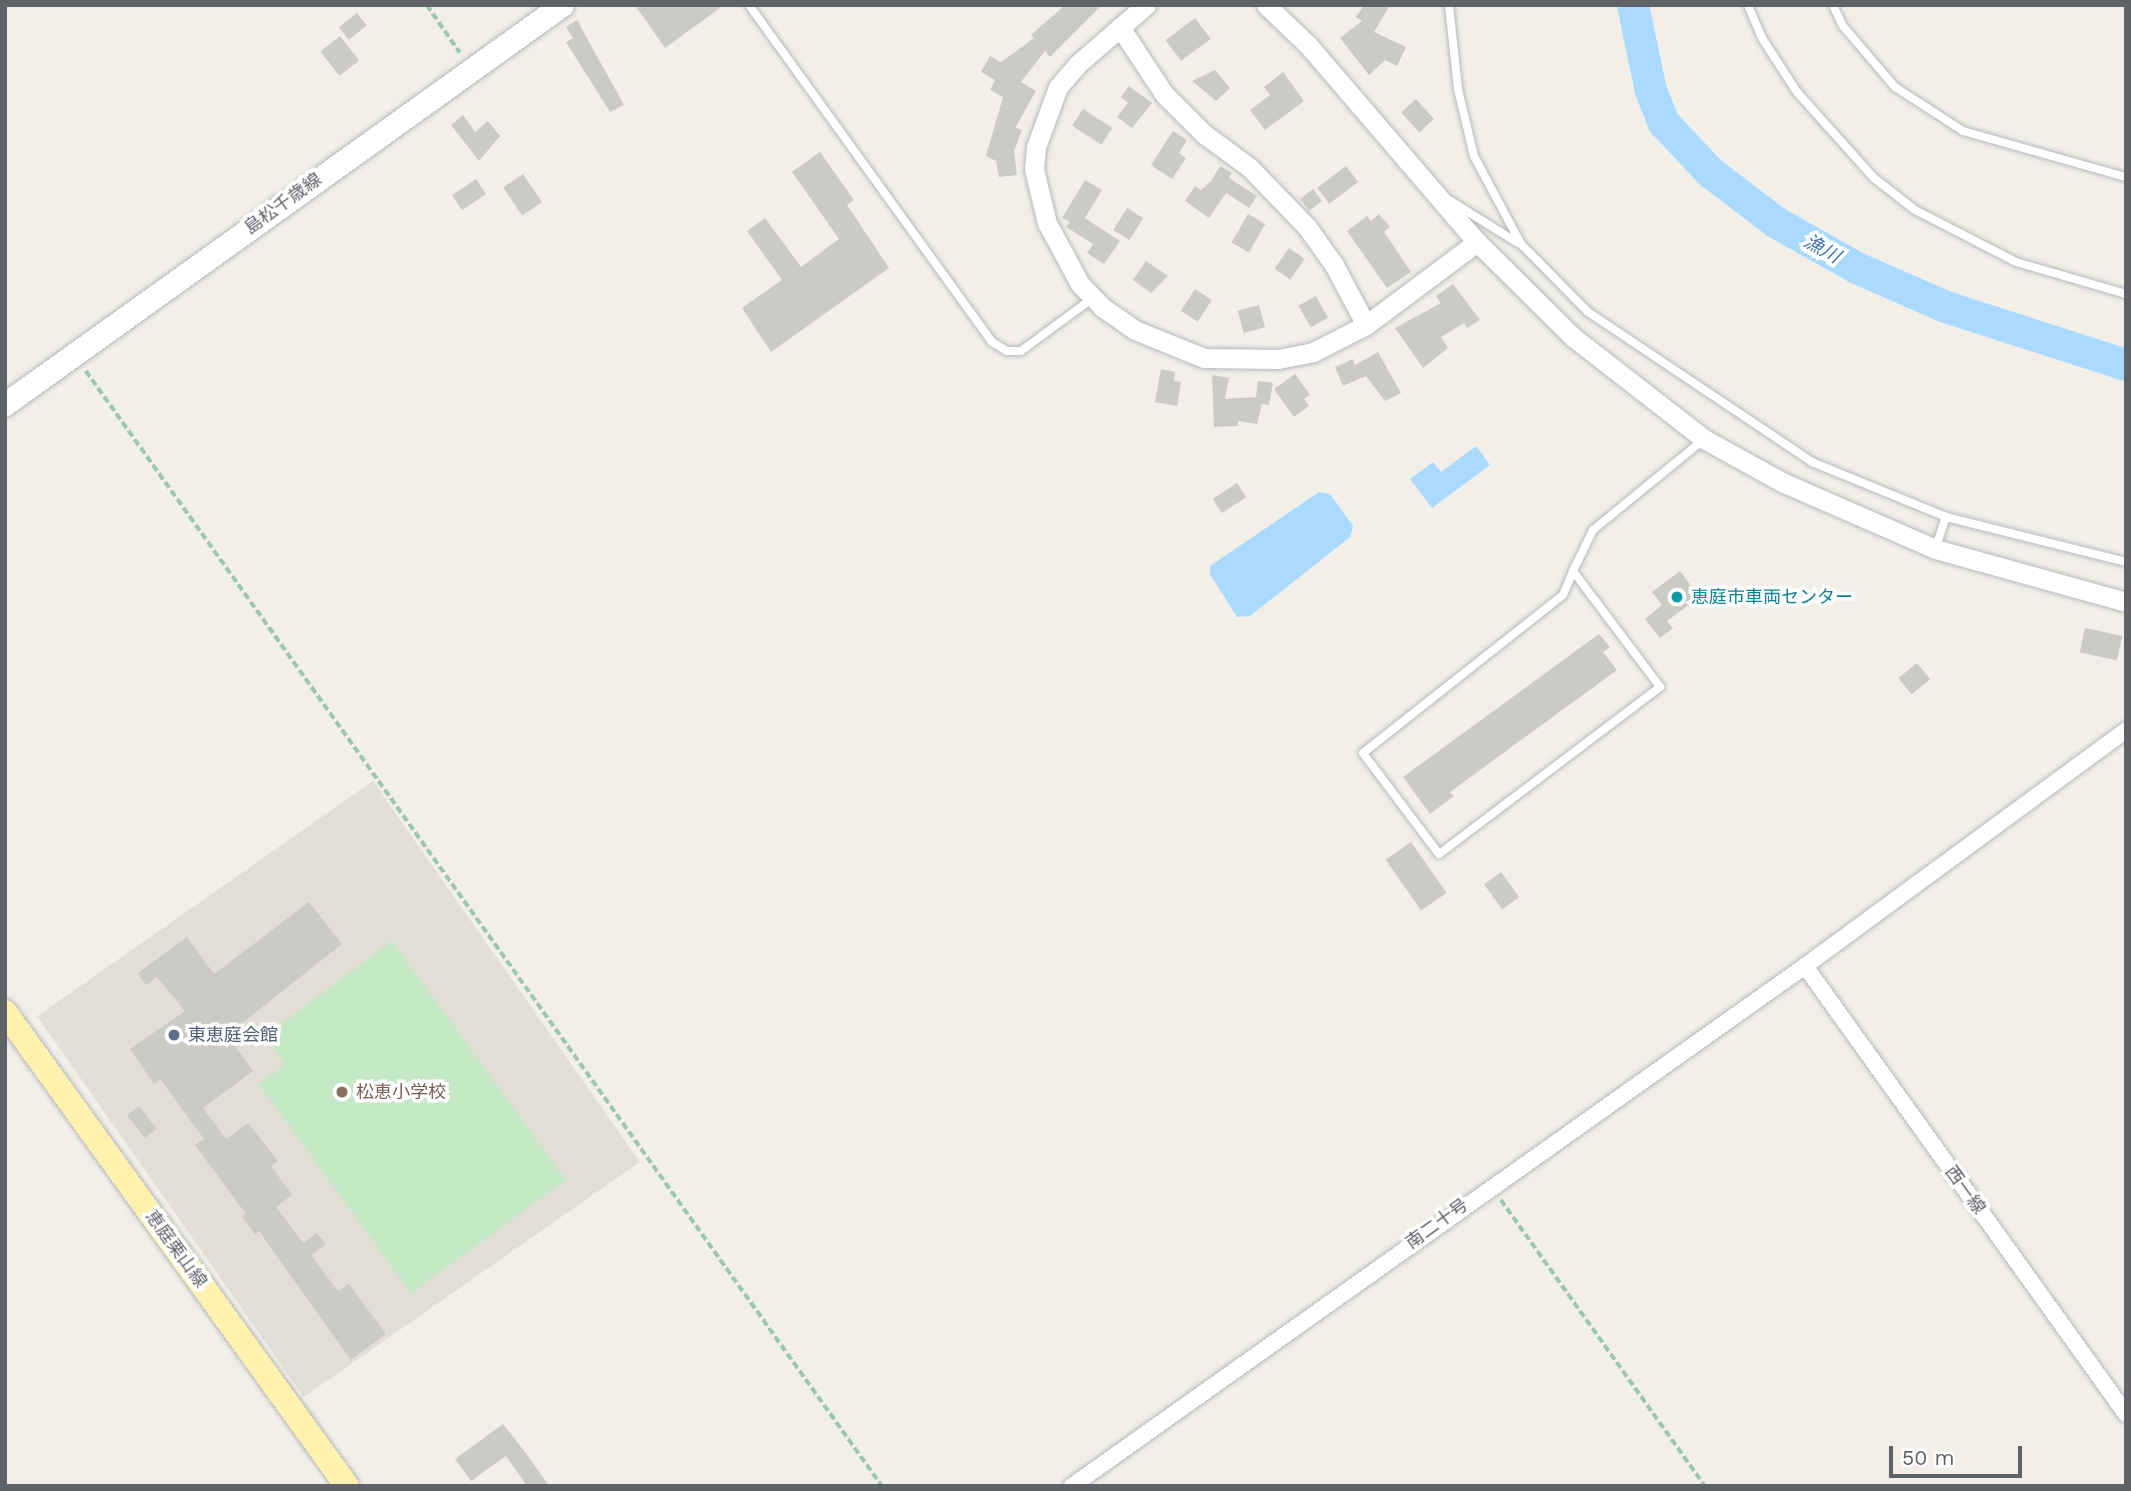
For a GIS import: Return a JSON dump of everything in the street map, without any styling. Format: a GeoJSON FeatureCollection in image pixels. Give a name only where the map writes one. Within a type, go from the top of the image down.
{"type":"FeatureCollection","features":[{"type":"Feature","properties":{"kind":"main road","name":"島松千歳線"},"geometry":{"type":"LineString","coordinates":[[5,404],[562,5]]}},
{"type":"Feature","properties":{"kind":"main road","name":"恵庭栗山線"},"geometry":{"type":"LineString","coordinates":[[5,1012],[347,1486]]}},
{"type":"Feature","properties":{"kind":"street"},"geometry":{"type":"LineString","coordinates":[[1146,5],[1058,88],[1036,147],[1034,169],[1047,223],[1080,284],[1093,298],[1135,330],[1204,358],[1278,359],[1313,352],[1366,326],[1477,242]]}},
{"type":"Feature","properties":{"kind":"street"},"geometry":{"type":"LineString","coordinates":[[1266,5],[1308,46],[1437,192],[1477,242],[1573,337],[1704,439],[1782,482],[1935,549],[2126,602]]}},
{"type":"Feature","properties":{"kind":"street"},"geometry":{"type":"LineString","coordinates":[[1120,27],[1164,94],[1204,134],[1249,167],[1307,227],[1334,265],[1366,326]]}},
{"type":"Feature","properties":{"kind":"street","name":"南二十号"},"geometry":{"type":"LineString","coordinates":[[1072,1486],[1491,1185],[1805,967],[2126,730]]}},
{"type":"Feature","properties":{"kind":"street","name":"西一線"},"geometry":{"type":"LineString","coordinates":[[1805,967],[2126,1414]]}},
{"type":"Feature","properties":{"kind":"lane"},"geometry":{"type":"LineString","coordinates":[[749,5],[992,342],[1007,351],[1021,351],[1093,298]]}},
{"type":"Feature","properties":{"kind":"lane"},"geometry":{"type":"LineString","coordinates":[[1449,5],[1458,89],[1474,156],[1521,244]]}},
{"type":"Feature","properties":{"kind":"lane"},"geometry":{"type":"LineString","coordinates":[[1748,5],[1762,38],[1797,92],[1874,178],[1915,210],[2016,262],[2126,294]]}},
{"type":"Feature","properties":{"kind":"lane"},"geometry":{"type":"LineString","coordinates":[[1833,5],[1843,26],[1895,87],[1963,131],[2126,177]]}},
{"type":"Feature","properties":{"kind":"lane"},"geometry":{"type":"LineString","coordinates":[[1437,192],[1521,244],[1588,312],[1751,424],[1812,462],[1946,517],[2126,562]]}},
{"type":"Feature","properties":{"kind":"lane"},"geometry":{"type":"LineString","coordinates":[[1573,571],[1660,687],[1439,854],[1363,752],[1563,595],[1573,571],[1593,530],[1704,439]]}},
{"type":"Feature","properties":{"kind":"lane"},"geometry":{"type":"LineString","coordinates":[[1935,549],[1946,517]]}},
{"type":"Feature","properties":{"kind":"path"},"geometry":{"type":"LineString","coordinates":[[427,5],[471,70]]}},
{"type":"Feature","properties":{"kind":"path"},"geometry":{"type":"LineString","coordinates":[[74,354],[882,1486]]}},
{"type":"Feature","properties":{"kind":"path"},"geometry":{"type":"LineString","coordinates":[[1491,1185],[1705,1486]]}},
{"type":"Feature","properties":{"kind":"shaded area","name":"松恵小学校"},"geometry":{"type":"Polygon","coordinates":[[[373,781],[640,1162],[304,1397],[37,1016],[373,781]]]}},
{"type":"Feature","properties":{"kind":"green space"},"geometry":{"type":"Polygon","coordinates":[[[392,941],[566,1180],[411,1293],[259,1084],[285,1064],[265,1036],[392,941]]]}},
{"type":"Feature","properties":{"kind":"water"},"geometry":{"type":"Polygon","coordinates":[[[1476,446],[1490,465],[1432,508],[1410,479],[1433,462],[1441,472],[1476,446]]]}},
{"type":"Feature","properties":{"kind":"water"},"geometry":{"type":"Polygon","coordinates":[[[1319,492],[1330,494],[1353,526],[1350,537],[1250,616],[1237,617],[1210,574],[1210,566],[1319,492]]]}},
{"type":"Feature","properties":{"kind":"building"},"geometry":{"type":"Polygon","coordinates":[[[635,5],[724,5],[665,48],[635,5]]]}},
{"type":"Feature","properties":{"kind":"building"},"geometry":{"type":"Polygon","coordinates":[[[1065,5],[1102,5],[1050,57],[1045,51],[1021,82],[1036,91],[1015,128],[1022,130],[1014,151],[1017,175],[999,177],[996,161],[986,156],[1003,97],[990,90],[995,80],[981,72],[990,56],[1001,62],[1034,38],[1031,35],[1065,5]]]}},
{"type":"Feature","properties":{"kind":"building"},"geometry":{"type":"Polygon","coordinates":[[[1364,5],[1390,5],[1374,32],[1406,47],[1397,66],[1385,60],[1369,75],[1340,38],[1362,21],[1356,17],[1364,5]]]}},
{"type":"Feature","properties":{"kind":"building"},"geometry":{"type":"Polygon","coordinates":[[[357,13],[367,26],[349,40],[339,27],[357,13]]]}},
{"type":"Feature","properties":{"kind":"building"},"geometry":{"type":"Polygon","coordinates":[[[1195,18],[1211,39],[1181,61],[1165,40],[1195,18]]]}},
{"type":"Feature","properties":{"kind":"building"},"geometry":{"type":"Polygon","coordinates":[[[577,20],[624,105],[610,112],[566,42],[573,38],[566,27],[577,20]]]}},
{"type":"Feature","properties":{"kind":"building"},"geometry":{"type":"Polygon","coordinates":[[[340,36],[359,60],[339,76],[320,51],[340,36]]]}},
{"type":"Feature","properties":{"kind":"building"},"geometry":{"type":"Polygon","coordinates":[[[1215,70],[1230,88],[1216,101],[1192,81],[1215,70]]]}},
{"type":"Feature","properties":{"kind":"building"},"geometry":{"type":"Polygon","coordinates":[[[1283,72],[1304,101],[1265,130],[1250,110],[1270,95],[1264,87],[1283,72]]]}},
{"type":"Feature","properties":{"kind":"building"},"geometry":{"type":"Polygon","coordinates":[[[1129,86],[1152,103],[1132,128],[1117,117],[1128,103],[1121,97],[1129,86]]]}},
{"type":"Feature","properties":{"kind":"building"},"geometry":{"type":"Polygon","coordinates":[[[1416,99],[1434,119],[1419,132],[1401,112],[1416,99]]]}},
{"type":"Feature","properties":{"kind":"building"},"geometry":{"type":"Polygon","coordinates":[[[1083,109],[1112,128],[1101,145],[1072,126],[1083,109]]]}},
{"type":"Feature","properties":{"kind":"building"},"geometry":{"type":"Polygon","coordinates":[[[463,115],[475,132],[488,121],[500,136],[479,161],[451,125],[463,115]]]}},
{"type":"Feature","properties":{"kind":"building"},"geometry":{"type":"Polygon","coordinates":[[[1173,131],[1187,140],[1179,153],[1186,158],[1172,179],[1151,165],[1173,131]]]}},
{"type":"Feature","properties":{"kind":"building"},"geometry":{"type":"Polygon","coordinates":[[[820,152],[854,200],[847,205],[889,268],[771,352],[742,308],[782,280],[747,231],[765,218],[801,267],[839,239],[792,172],[820,152]]]}},
{"type":"Feature","properties":{"kind":"building"},"geometry":{"type":"Polygon","coordinates":[[[1220,166],[1232,173],[1229,178],[1257,196],[1249,208],[1226,193],[1209,218],[1185,201],[1195,186],[1201,190],[1211,181],[1220,166]]]}},
{"type":"Feature","properties":{"kind":"building"},"geometry":{"type":"Polygon","coordinates":[[[1346,166],[1358,182],[1329,204],[1317,188],[1346,166]]]}},
{"type":"Feature","properties":{"kind":"building"},"geometry":{"type":"Polygon","coordinates":[[[523,174],[542,202],[522,216],[503,187],[523,174]]]}},
{"type":"Feature","properties":{"kind":"building"},"geometry":{"type":"Polygon","coordinates":[[[476,179],[486,194],[462,210],[452,195],[476,179]]]}},
{"type":"Feature","properties":{"kind":"building"},"geometry":{"type":"Polygon","coordinates":[[[1085,180],[1102,190],[1085,218],[1120,241],[1104,264],[1087,253],[1093,244],[1066,227],[1070,222],[1062,218],[1085,180]]]}},
{"type":"Feature","properties":{"kind":"building"},"geometry":{"type":"Polygon","coordinates":[[[1313,189],[1322,201],[1309,211],[1300,199],[1313,189]]]}},
{"type":"Feature","properties":{"kind":"building"},"geometry":{"type":"Polygon","coordinates":[[[1127,208],[1143,218],[1129,240],[1113,230],[1127,208]]]}},
{"type":"Feature","properties":{"kind":"building"},"geometry":{"type":"Polygon","coordinates":[[[1248,214],[1265,224],[1249,253],[1232,243],[1248,214]]]}},
{"type":"Feature","properties":{"kind":"building"},"geometry":{"type":"Polygon","coordinates":[[[1379,214],[1390,227],[1384,232],[1411,272],[1387,288],[1347,231],[1367,216],[1371,221],[1379,214]]]}},
{"type":"Feature","properties":{"kind":"building"},"geometry":{"type":"Polygon","coordinates":[[[1289,248],[1305,259],[1290,279],[1275,268],[1289,248]]]}},
{"type":"Feature","properties":{"kind":"building"},"geometry":{"type":"Polygon","coordinates":[[[1146,261],[1168,276],[1151,293],[1133,280],[1146,261]]]}},
{"type":"Feature","properties":{"kind":"building"},"geometry":{"type":"Polygon","coordinates":[[[1453,284],[1480,320],[1467,328],[1464,323],[1441,337],[1448,348],[1423,368],[1395,328],[1441,303],[1436,296],[1453,284]]]}},
{"type":"Feature","properties":{"kind":"building"},"geometry":{"type":"Polygon","coordinates":[[[1195,289],[1212,300],[1198,322],[1181,311],[1195,289]]]}},
{"type":"Feature","properties":{"kind":"building"},"geometry":{"type":"Polygon","coordinates":[[[1316,296],[1328,318],[1311,328],[1299,306],[1316,296]]]}},
{"type":"Feature","properties":{"kind":"building"},"geometry":{"type":"Polygon","coordinates":[[[1259,305],[1265,327],[1244,333],[1238,311],[1259,305]]]}},
{"type":"Feature","properties":{"kind":"building"},"geometry":{"type":"Polygon","coordinates":[[[1378,352],[1401,393],[1385,401],[1366,376],[1343,386],[1335,367],[1353,359],[1355,365],[1378,352]]]}},
{"type":"Feature","properties":{"kind":"building"},"geometry":{"type":"Polygon","coordinates":[[[1161,369],[1175,372],[1174,381],[1181,382],[1177,406],[1155,402],[1161,369]]]}},
{"type":"Feature","properties":{"kind":"building"},"geometry":{"type":"Polygon","coordinates":[[[1295,374],[1310,395],[1304,399],[1309,406],[1294,417],[1274,389],[1295,374]]]}},
{"type":"Feature","properties":{"kind":"building"},"geometry":{"type":"Polygon","coordinates":[[[1212,375],[1229,378],[1225,399],[1256,397],[1258,381],[1273,383],[1269,405],[1262,404],[1257,424],[1238,421],[1238,426],[1214,427],[1212,375]]]}},
{"type":"Feature","properties":{"kind":"building"},"geometry":{"type":"Polygon","coordinates":[[[1237,483],[1246,497],[1222,513],[1213,499],[1237,483]]]}},
{"type":"Feature","properties":{"kind":"building","name":"恵庭市車両センター"},"geometry":{"type":"Polygon","coordinates":[[[1680,571],[1699,597],[1667,621],[1673,628],[1660,638],[1645,619],[1662,605],[1652,592],[1680,571]]]}},
{"type":"Feature","properties":{"kind":"building"},"geometry":{"type":"Polygon","coordinates":[[[2085,628],[2122,636],[2117,660],[2080,652],[2085,628]]]}},
{"type":"Feature","properties":{"kind":"building"},"geometry":{"type":"Polygon","coordinates":[[[1599,634],[1610,647],[1603,652],[1617,670],[1450,792],[1454,796],[1430,814],[1403,777],[1599,634]]]}},
{"type":"Feature","properties":{"kind":"building"},"geometry":{"type":"Polygon","coordinates":[[[1917,663],[1930,679],[1912,694],[1898,678],[1917,663]]]}},
{"type":"Feature","properties":{"kind":"building"},"geometry":{"type":"Polygon","coordinates":[[[1411,842],[1447,893],[1421,911],[1386,860],[1411,842]]]}},
{"type":"Feature","properties":{"kind":"building"},"geometry":{"type":"Polygon","coordinates":[[[1501,872],[1519,897],[1502,909],[1484,884],[1501,872]]]}},
{"type":"Feature","properties":{"kind":"building"},"geometry":{"type":"Polygon","coordinates":[[[309,902],[342,944],[227,1035],[253,1071],[203,1108],[226,1139],[248,1123],[278,1161],[271,1166],[292,1195],[276,1207],[303,1243],[317,1233],[326,1244],[311,1255],[338,1291],[349,1284],[386,1334],[351,1360],[259,1231],[255,1234],[242,1217],[246,1214],[195,1145],[204,1139],[160,1079],[154,1084],[130,1049],[185,1011],[157,977],[146,985],[138,973],[187,937],[214,974],[309,902]]]}},
{"type":"Feature","properties":{"kind":"building"},"geometry":{"type":"Polygon","coordinates":[[[139,1106],[157,1129],[145,1138],[127,1115],[139,1106]]]}},
{"type":"Feature","properties":{"kind":"building"},"geometry":{"type":"Polygon","coordinates":[[[503,1424],[549,1486],[527,1486],[506,1456],[471,1481],[455,1459],[503,1424]]]}},
{"type":"Feature","properties":{"kind":"waterway","name":"漁川"},"geometry":{"type":"LineString","coordinates":[[1633,5],[1651,91],[1664,123],[1710,172],[1777,223],[1857,268],[1946,307],[2126,365]]}},
{"type":"Feature","properties":{"kind":"place","name":"恵庭市車両センター"},"geometry":{"type":"Point","coordinates":[1677,597]}},
{"type":"Feature","properties":{"kind":"place","name":"東恵庭会館"},"geometry":{"type":"Point","coordinates":[174,1035]}},
{"type":"Feature","properties":{"kind":"place","name":"松恵小学校"},"geometry":{"type":"Point","coordinates":[342,1092]}}]}
